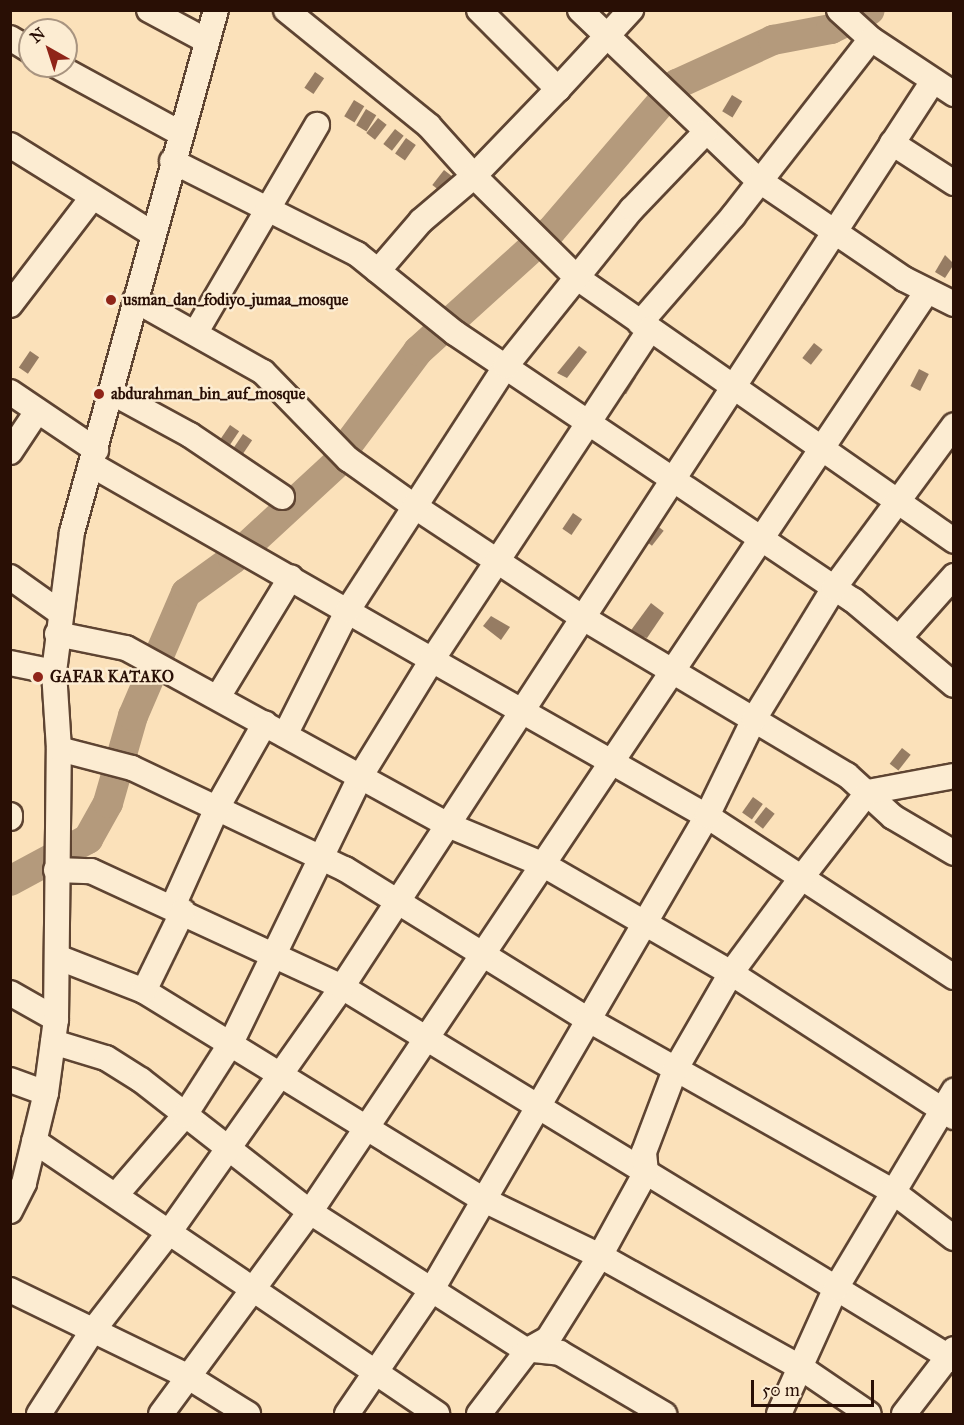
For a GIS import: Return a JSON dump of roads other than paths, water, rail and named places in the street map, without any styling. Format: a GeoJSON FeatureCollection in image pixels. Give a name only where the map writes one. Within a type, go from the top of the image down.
{"type":"FeatureCollection","features":[{"type":"Feature","properties":{"kind":"street"},"geometry":{"type":"LineString","coordinates":[[149,10],[207,41]]}},
{"type":"Feature","properties":{"kind":"street"},"geometry":{"type":"LineString","coordinates":[[10,1212],[17,1180],[34,1141],[46,1093],[54,1030],[59,749],[54,672],[58,623],[72,532],[94,458],[172,161],[216,10]]}},
{"type":"Feature","properties":{"kind":"street"},"geometry":{"type":"LineString","coordinates":[[286,10],[429,126],[474,176],[576,278],[819,451],[896,500],[954,541]]}},
{"type":"Feature","properties":{"kind":"street"},"geometry":{"type":"LineString","coordinates":[[479,10],[558,89]]}},
{"type":"Feature","properties":{"kind":"street"},"geometry":{"type":"LineString","coordinates":[[580,10],[669,94],[705,133],[757,179],[926,293],[954,304]]}},
{"type":"Feature","properties":{"kind":"street"},"geometry":{"type":"LineString","coordinates":[[378,271],[421,221],[474,176],[631,10]]}},
{"type":"Feature","properties":{"kind":"street"},"geometry":{"type":"LineString","coordinates":[[116,1195],[185,1115],[231,1043],[319,856],[360,777],[432,660],[587,422],[645,326],[733,216],[854,24],[954,94]]}},
{"type":"Feature","properties":{"kind":"street"},"geometry":{"type":"LineString","coordinates":[[78,77],[180,133]]}},
{"type":"Feature","properties":{"kind":"street"},"geometry":{"type":"LineString","coordinates":[[39,1414],[91,1333],[170,1231],[342,987],[395,899],[527,711],[671,479],[933,81]]}},
{"type":"Feature","properties":{"kind":"street"},"geometry":{"type":"LineString","coordinates":[[196,332],[265,208],[317,125]]}},
{"type":"Feature","properties":{"kind":"street"},"geometry":{"type":"LineString","coordinates":[[144,991],[218,806],[275,729],[414,506],[506,366],[576,278],[705,133]]}},
{"type":"Feature","properties":{"kind":"street"},"geometry":{"type":"LineString","coordinates":[[892,143],[954,183]]}},
{"type":"Feature","properties":{"kind":"street"},"geometry":{"type":"LineString","coordinates":[[10,145],[92,199],[153,234]]}},
{"type":"Feature","properties":{"kind":"street"},"geometry":{"type":"LineString","coordinates":[[172,161],[357,254],[455,333],[834,588],[899,638],[954,685]]}},
{"type":"Feature","properties":{"kind":"street"},"geometry":{"type":"LineString","coordinates":[[10,305],[92,199]]}},
{"type":"Feature","properties":{"kind":"street"},"geometry":{"type":"LineString","coordinates":[[161,1414],[249,1290],[310,1212],[423,1036],[544,866],[607,764],[674,672],[759,538],[926,293]]}},
{"type":"Feature","properties":{"kind":"street"},"geometry":{"type":"LineString","coordinates":[[135,300],[196,332],[263,372],[348,459],[414,506],[585,619],[754,719],[868,792],[893,817],[954,853]]}},
{"type":"Feature","properties":{"kind":"street"},"geometry":{"type":"LineString","coordinates":[[10,392],[94,458],[217,539],[251,552],[432,660],[527,711],[607,764],[707,816],[954,978]]}},
{"type":"Feature","properties":{"kind":"street"},"geometry":{"type":"LineString","coordinates":[[111,392],[190,435],[282,497]]}},
{"type":"Feature","properties":{"kind":"street"},"geometry":{"type":"LineString","coordinates":[[10,452],[36,412]]}},
{"type":"Feature","properties":{"kind":"street"},"geometry":{"type":"LineString","coordinates":[[347,1414],[377,1377],[431,1291],[641,923],[707,816],[754,719],[834,588],[896,500],[954,425]]}},
{"type":"Feature","properties":{"kind":"street"},"geometry":{"type":"LineString","coordinates":[[899,638],[954,576]]}},
{"type":"Feature","properties":{"kind":"street"},"geometry":{"type":"LineString","coordinates":[[10,577],[58,623],[126,648],[448,825],[544,866],[731,973],[950,1106],[892,1191],[836,1288],[779,1414]]}},
{"type":"Feature","properties":{"kind":"street"},"geometry":{"type":"LineString","coordinates":[[218,697],[291,577]]}},
{"type":"Feature","properties":{"kind":"street"},"geometry":{"type":"LineString","coordinates":[[10,663],[54,672]]}},
{"type":"Feature","properties":{"kind":"street"},"geometry":{"type":"LineString","coordinates":[[59,749],[124,765],[218,806],[319,856],[395,899],[587,1020],[892,1191],[954,1238]]}},
{"type":"Feature","properties":{"kind":"street"},"geometry":{"type":"LineString","coordinates":[[479,1414],[528,1350],[548,1339],[600,1256],[646,1172],[644,1152],[675,1070],[731,973],[802,877],[868,792],[954,776]]}},
{"type":"Feature","properties":{"kind":"street"},"geometry":{"type":"LineString","coordinates":[[56,863],[91,871],[178,908],[342,987],[836,1288],[952,1355],[904,1414]]}},
{"type":"Feature","properties":{"kind":"street"},"geometry":{"type":"LineString","coordinates":[[57,957],[144,991],[283,1072],[484,1200],[600,1256],[800,1367],[869,1414]]}},
{"type":"Feature","properties":{"kind":"street"},"geometry":{"type":"LineString","coordinates":[[10,993],[54,1030],[106,1058],[185,1115],[310,1212],[431,1291],[528,1350],[560,1353],[664,1414]]}},
{"type":"Feature","properties":{"kind":"street"},"geometry":{"type":"LineString","coordinates":[[10,1080],[46,1093]]}},
{"type":"Feature","properties":{"kind":"street"},"geometry":{"type":"LineString","coordinates":[[34,1141],[170,1231],[249,1290],[377,1377],[437,1414]]}},
{"type":"Feature","properties":{"kind":"street"},"geometry":{"type":"LineString","coordinates":[[10,1290],[91,1333],[187,1376],[248,1414]]}},
{"type":"Feature","properties":{"kind":"waterway"},"geometry":{"type":"LineString","coordinates":[[350,442],[418,351],[551,231],[677,84],[773,40],[831,29],[870,10]]}},
{"type":"Feature","properties":{"kind":"waterway"},"geometry":{"type":"LineString","coordinates":[[10,881],[88,839],[108,803],[133,716],[186,593],[233,559],[335,465]]}},
{"type":"Feature","properties":{"kind":"place","name":"usman_dan_fodiyo_jumaa_mosque"},"geometry":{"type":"Point","coordinates":[111,300]}},
{"type":"Feature","properties":{"kind":"place","name":"abdurahman_bin_auf_mosque"},"geometry":{"type":"Point","coordinates":[99,394]}},
{"type":"Feature","properties":{"kind":"place","name":"GAFAR KATAKO"},"geometry":{"type":"Point","coordinates":[38,677]}}]}
